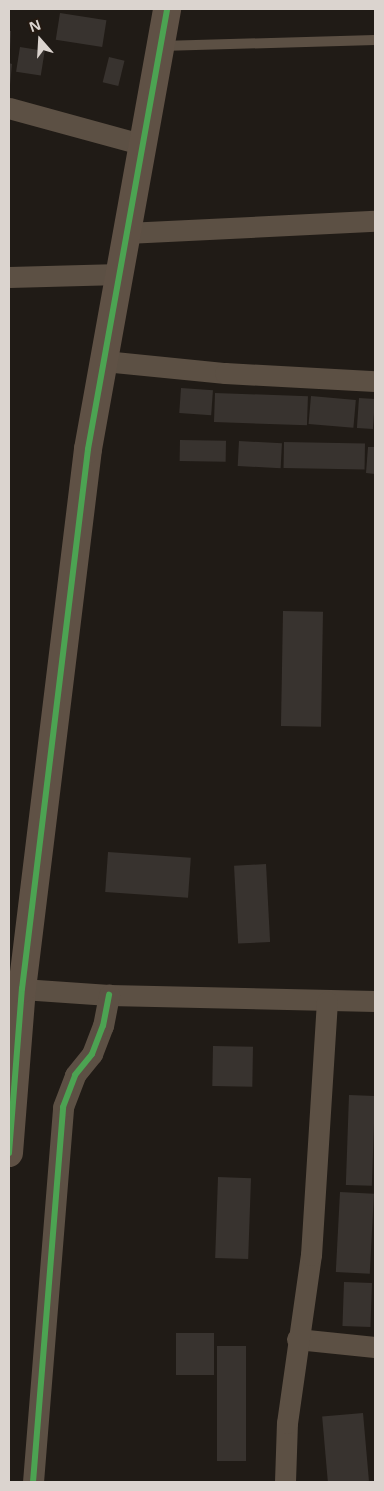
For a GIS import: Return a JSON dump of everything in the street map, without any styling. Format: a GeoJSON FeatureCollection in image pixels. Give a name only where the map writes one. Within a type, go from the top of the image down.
{"type":"FeatureCollection","features":[{"type":"Feature","properties":{"kind":"street"},"geometry":{"type":"LineString","coordinates":[[9,1153],[22,989],[67,613],[104,361],[141,144],[167,9]]}},
{"type":"Feature","properties":{"kind":"street"},"geometry":{"type":"LineString","coordinates":[[9,108],[141,144]]}},
{"type":"Feature","properties":{"kind":"street"},"geometry":{"type":"LineString","coordinates":[[126,233],[375,222]]}},
{"type":"Feature","properties":{"kind":"street"},"geometry":{"type":"LineString","coordinates":[[9,277],[120,274]]}},
{"type":"Feature","properties":{"kind":"street"},"geometry":{"type":"LineString","coordinates":[[104,361],[225,373],[375,381]]}},
{"type":"Feature","properties":{"kind":"street"},"geometry":{"type":"LineString","coordinates":[[22,989],[109,995],[328,1002],[375,1001]]}},
{"type":"Feature","properties":{"kind":"street"},"geometry":{"type":"LineString","coordinates":[[32,1482],[63,1107],[75,1075],[92,1054],[103,1026],[109,995]]}},
{"type":"Feature","properties":{"kind":"street"},"geometry":{"type":"LineString","coordinates":[[284,1482],[287,1424],[297,1339],[311,1255],[328,1002]]}},
{"type":"Feature","properties":{"kind":"street"},"geometry":{"type":"LineString","coordinates":[[297,1339],[375,1347]]}},
{"type":"Feature","properties":{"kind":"lane"},"geometry":{"type":"LineString","coordinates":[[160,46],[375,40]]}},
{"type":"Feature","properties":{"kind":"building"},"geometry":{"type":"Polygon","coordinates":[[[60,13],[106,20],[102,47],[56,40],[60,13]]]}},
{"type":"Feature","properties":{"kind":"building"},"geometry":{"type":"Polygon","coordinates":[[[9,31],[11,31],[10,50],[9,50],[9,31]]]}},
{"type":"Feature","properties":{"kind":"building"},"geometry":{"type":"Polygon","coordinates":[[[20,47],[45,51],[41,76],[16,72],[20,47]]]}},
{"type":"Feature","properties":{"kind":"building"},"geometry":{"type":"Polygon","coordinates":[[[109,57],[125,61],[118,86],[103,82],[109,57]]]}},
{"type":"Feature","properties":{"kind":"building"},"geometry":{"type":"Polygon","coordinates":[[[9,63],[12,64],[10,85],[9,85],[9,63]]]}},
{"type":"Feature","properties":{"kind":"building"},"geometry":{"type":"Polygon","coordinates":[[[181,388],[213,390],[211,415],[179,413],[181,388]]]}},
{"type":"Feature","properties":{"kind":"building"},"geometry":{"type":"Polygon","coordinates":[[[215,393],[308,396],[307,425],[214,422],[215,393]]]}},
{"type":"Feature","properties":{"kind":"building"},"geometry":{"type":"Polygon","coordinates":[[[311,396],[356,400],[353,428],[309,424],[311,396]]]}},
{"type":"Feature","properties":{"kind":"building"},"geometry":{"type":"Polygon","coordinates":[[[359,398],[375,399],[373,429],[357,428],[359,398]]]}},
{"type":"Feature","properties":{"kind":"building"},"geometry":{"type":"Polygon","coordinates":[[[180,440],[226,441],[226,462],[180,461],[180,440]]]}},
{"type":"Feature","properties":{"kind":"building"},"geometry":{"type":"Polygon","coordinates":[[[239,441],[282,443],[281,468],[238,466],[239,441]]]}},
{"type":"Feature","properties":{"kind":"building"},"geometry":{"type":"Polygon","coordinates":[[[284,442],[365,443],[365,469],[284,468],[284,442]]]}},
{"type":"Feature","properties":{"kind":"building"},"geometry":{"type":"Polygon","coordinates":[[[368,447],[375,447],[375,474],[366,473],[368,447]]]}},
{"type":"Feature","properties":{"kind":"building"},"geometry":{"type":"Polygon","coordinates":[[[283,611],[323,612],[321,727],[281,726],[283,611]]]}},
{"type":"Feature","properties":{"kind":"building"},"geometry":{"type":"Polygon","coordinates":[[[108,852],[191,858],[188,898],[105,892],[108,852]]]}},
{"type":"Feature","properties":{"kind":"building"},"geometry":{"type":"Polygon","coordinates":[[[266,864],[270,942],[238,944],[234,866],[266,864]]]}},
{"type":"Feature","properties":{"kind":"building"},"geometry":{"type":"Polygon","coordinates":[[[213,1046],[253,1047],[252,1087],[212,1086],[213,1046]]]}},
{"type":"Feature","properties":{"kind":"building"},"geometry":{"type":"Polygon","coordinates":[[[349,1095],[375,1096],[372,1186],[346,1185],[349,1095]]]}},
{"type":"Feature","properties":{"kind":"building"},"geometry":{"type":"Polygon","coordinates":[[[218,1177],[251,1178],[248,1259],[215,1258],[218,1177]]]}},
{"type":"Feature","properties":{"kind":"building"},"geometry":{"type":"Polygon","coordinates":[[[340,1192],[374,1194],[370,1274],[336,1272],[340,1192]]]}},
{"type":"Feature","properties":{"kind":"building"},"geometry":{"type":"Polygon","coordinates":[[[344,1282],[372,1283],[370,1327],[342,1326],[344,1282]]]}},
{"type":"Feature","properties":{"kind":"building"},"geometry":{"type":"Polygon","coordinates":[[[176,1333],[214,1333],[214,1375],[176,1375],[176,1333]]]}},
{"type":"Feature","properties":{"kind":"building"},"geometry":{"type":"Polygon","coordinates":[[[217,1346],[246,1346],[246,1461],[217,1461],[217,1346]]]}},
{"type":"Feature","properties":{"kind":"building"},"geometry":{"type":"Polygon","coordinates":[[[363,1413],[369,1481],[328,1482],[322,1417],[363,1413]]]}},
{"type":"Feature","properties":{"kind":"cycle path"},"geometry":{"type":"LineString","coordinates":[[9,1153],[22,989],[88,449],[167,9]]}},
{"type":"Feature","properties":{"kind":"cycle path"},"geometry":{"type":"LineString","coordinates":[[33,1482],[63,1107],[75,1075],[92,1054],[103,1026],[109,995]]}}]}
